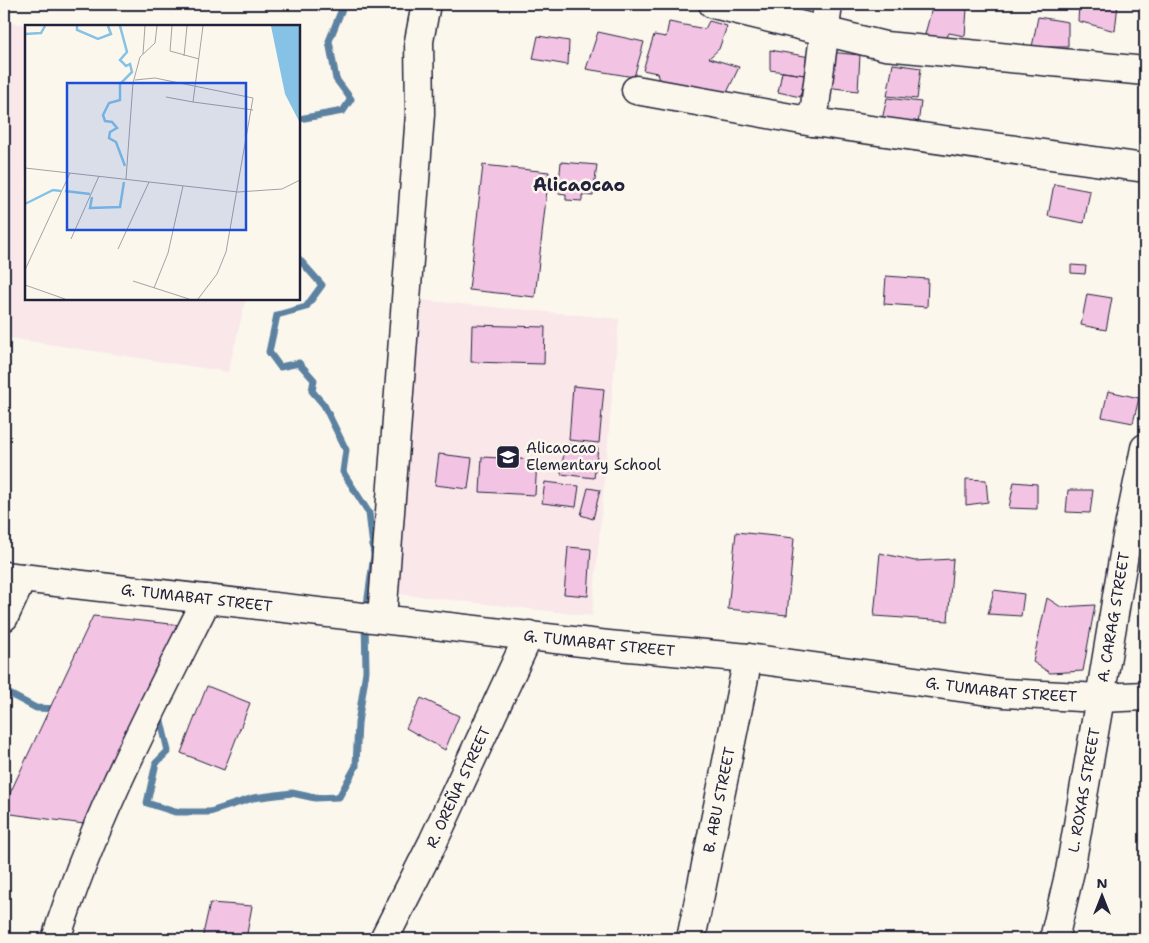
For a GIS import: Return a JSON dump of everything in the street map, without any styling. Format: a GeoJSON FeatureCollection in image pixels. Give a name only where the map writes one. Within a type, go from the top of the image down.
{"type":"FeatureCollection","features":[{"type":"Feature","properties":{"kind":"street"},"geometry":{"type":"LineString","coordinates":[[381,618],[420,114],[419,41],[426,4]]}},
{"type":"Feature","properties":{"kind":"street"},"geometry":{"type":"LineString","coordinates":[[713,4],[885,46],[1145,71]]}},
{"type":"Feature","properties":{"kind":"street"},"geometry":{"type":"LineString","coordinates":[[813,122],[828,4]]}},
{"type":"Feature","properties":{"kind":"street"},"geometry":{"type":"LineString","coordinates":[[636,90],[813,122],[1145,168]]}},
{"type":"Feature","properties":{"kind":"street","name":"A. CARAG STREET"},"geometry":{"type":"LineString","coordinates":[[1100,698],[1126,542],[1145,448]]}},
{"type":"Feature","properties":{"kind":"street"},"geometry":{"type":"LineString","coordinates":[[4,616],[13,577]]}},
{"type":"Feature","properties":{"kind":"street","name":"G. TUMABAT STREET"},"geometry":{"type":"LineString","coordinates":[[13,577],[608,645],[748,658],[1003,693],[1100,698],[1145,696]]}},
{"type":"Feature","properties":{"kind":"street"},"geometry":{"type":"LineString","coordinates":[[56,939],[88,846],[207,599]]}},
{"type":"Feature","properties":{"kind":"street","name":"R. OREÑA STREET"},"geometry":{"type":"LineString","coordinates":[[384,939],[434,842],[529,635]]}},
{"type":"Feature","properties":{"kind":"street","name":"B. ABU STREET"},"geometry":{"type":"LineString","coordinates":[[691,939],[748,658]]}},
{"type":"Feature","properties":{"kind":"street","name":"L. ROXAS STREET"},"geometry":{"type":"LineString","coordinates":[[1054,939],[1070,871],[1100,698]]}},
{"type":"Feature","properties":{"kind":"shaded area"},"geometry":{"type":"Polygon","coordinates":[[[4,22],[28,25],[25,25],[25,300],[246,300],[228,372],[4,337],[4,22]]]}},
{"type":"Feature","properties":{"kind":"shaded area","name":"Alicaocao Elementary School"},"geometry":{"type":"Polygon","coordinates":[[[420,300],[619,319],[592,616],[399,594],[420,300]]]}},
{"type":"Feature","properties":{"kind":"building"},"geometry":{"type":"Polygon","coordinates":[[[933,4],[967,9],[965,36],[949,33],[944,43],[924,38],[933,4]]]}},
{"type":"Feature","properties":{"kind":"building"},"geometry":{"type":"Polygon","coordinates":[[[1079,4],[1118,4],[1115,31],[1078,21],[1079,4]]]}},
{"type":"Feature","properties":{"kind":"building"},"geometry":{"type":"Polygon","coordinates":[[[1038,17],[1068,22],[1068,47],[1032,47],[1038,17]]]}},
{"type":"Feature","properties":{"kind":"building"},"geometry":{"type":"Polygon","coordinates":[[[709,21],[727,26],[719,49],[709,58],[739,67],[724,99],[696,86],[660,85],[657,73],[643,70],[654,35],[666,37],[669,22],[705,29],[709,21]]]}},
{"type":"Feature","properties":{"kind":"building"},"geometry":{"type":"Polygon","coordinates":[[[598,32],[644,42],[634,77],[586,69],[598,32]]]}},
{"type":"Feature","properties":{"kind":"building"},"geometry":{"type":"Polygon","coordinates":[[[538,36],[569,41],[568,65],[533,59],[538,36]]]}},
{"type":"Feature","properties":{"kind":"building"},"geometry":{"type":"Polygon","coordinates":[[[770,50],[810,57],[805,75],[770,70],[770,50]]]}},
{"type":"Feature","properties":{"kind":"building"},"geometry":{"type":"Polygon","coordinates":[[[829,52],[860,55],[858,91],[826,87],[829,52]]]}},
{"type":"Feature","properties":{"kind":"building"},"geometry":{"type":"Polygon","coordinates":[[[893,64],[921,68],[917,99],[887,96],[893,64]]]}},
{"type":"Feature","properties":{"kind":"building"},"geometry":{"type":"Polygon","coordinates":[[[782,72],[805,75],[800,97],[778,92],[782,72]]]}},
{"type":"Feature","properties":{"kind":"building"},"geometry":{"type":"Polygon","coordinates":[[[887,98],[921,102],[917,132],[880,128],[887,98]]]}},
{"type":"Feature","properties":{"kind":"building"},"geometry":{"type":"Polygon","coordinates":[[[561,162],[597,165],[593,196],[582,195],[582,201],[566,200],[566,194],[558,193],[561,162]]]}},
{"type":"Feature","properties":{"kind":"building"},"geometry":{"type":"Polygon","coordinates":[[[483,165],[549,172],[535,297],[469,290],[483,165]]]}},
{"type":"Feature","properties":{"kind":"building"},"geometry":{"type":"Polygon","coordinates":[[[1054,184],[1090,191],[1084,223],[1048,216],[1054,184]]]}},
{"type":"Feature","properties":{"kind":"building"},"geometry":{"type":"Polygon","coordinates":[[[1071,265],[1086,266],[1085,274],[1071,273],[1071,265]]]}},
{"type":"Feature","properties":{"kind":"building"},"geometry":{"type":"Polygon","coordinates":[[[886,276],[928,279],[927,307],[884,304],[886,276]]]}},
{"type":"Feature","properties":{"kind":"building"},"geometry":{"type":"Polygon","coordinates":[[[1087,294],[1112,298],[1106,330],[1081,325],[1087,294]]]}},
{"type":"Feature","properties":{"kind":"building"},"geometry":{"type":"Polygon","coordinates":[[[472,325],[545,327],[544,364],[471,362],[472,325]]]}},
{"type":"Feature","properties":{"kind":"building"},"geometry":{"type":"Polygon","coordinates":[[[573,386],[604,389],[599,443],[569,440],[573,386]]]}},
{"type":"Feature","properties":{"kind":"building"},"geometry":{"type":"Polygon","coordinates":[[[1108,391],[1139,398],[1133,423],[1102,417],[1108,391]]]}},
{"type":"Feature","properties":{"kind":"building"},"geometry":{"type":"Polygon","coordinates":[[[565,444],[598,448],[594,478],[561,474],[565,444]]]}},
{"type":"Feature","properties":{"kind":"building"},"geometry":{"type":"Polygon","coordinates":[[[439,454],[472,458],[468,489],[435,485],[439,454]]]}},
{"type":"Feature","properties":{"kind":"building"},"geometry":{"type":"Polygon","coordinates":[[[482,457],[537,460],[535,495],[480,492],[482,457]]]}},
{"type":"Feature","properties":{"kind":"building"},"geometry":{"type":"Polygon","coordinates":[[[966,479],[986,480],[988,502],[966,505],[966,479]]]}},
{"type":"Feature","properties":{"kind":"building"},"geometry":{"type":"Polygon","coordinates":[[[545,482],[579,486],[576,507],[542,503],[545,482]]]}},
{"type":"Feature","properties":{"kind":"building"},"geometry":{"type":"Polygon","coordinates":[[[1014,482],[1037,484],[1037,509],[1009,508],[1014,482]]]}},
{"type":"Feature","properties":{"kind":"building"},"geometry":{"type":"Polygon","coordinates":[[[588,488],[600,490],[593,519],[581,515],[588,488]]]}},
{"type":"Feature","properties":{"kind":"building"},"geometry":{"type":"Polygon","coordinates":[[[1068,490],[1093,490],[1090,513],[1066,512],[1068,490]]]}},
{"type":"Feature","properties":{"kind":"building"},"geometry":{"type":"Polygon","coordinates":[[[736,532],[794,538],[787,615],[728,609],[736,532]]]}},
{"type":"Feature","properties":{"kind":"building"},"geometry":{"type":"Polygon","coordinates":[[[568,547],[591,549],[588,596],[564,594],[568,547]]]}},
{"type":"Feature","properties":{"kind":"building"},"geometry":{"type":"Polygon","coordinates":[[[880,553],[915,561],[953,559],[948,621],[874,616],[880,553]]]}},
{"type":"Feature","properties":{"kind":"building"},"geometry":{"type":"Polygon","coordinates":[[[994,590],[1024,594],[1021,616],[988,614],[994,590]]]}},
{"type":"Feature","properties":{"kind":"building"},"geometry":{"type":"Polygon","coordinates":[[[1047,598],[1061,607],[1095,605],[1083,671],[1050,673],[1033,662],[1047,598]]]}},
{"type":"Feature","properties":{"kind":"building"},"geometry":{"type":"Polygon","coordinates":[[[93,616],[181,625],[84,824],[4,813],[4,806],[93,616]]]}},
{"type":"Feature","properties":{"kind":"building"},"geometry":{"type":"Polygon","coordinates":[[[207,686],[250,703],[224,770],[181,753],[207,686]]]}},
{"type":"Feature","properties":{"kind":"building"},"geometry":{"type":"Polygon","coordinates":[[[421,698],[459,716],[445,750],[406,728],[421,698]]]}},
{"type":"Feature","properties":{"kind":"building"},"geometry":{"type":"Polygon","coordinates":[[[210,903],[252,906],[246,939],[202,939],[210,903]]]}},
{"type":"Feature","properties":{"kind":"waterway"},"geometry":{"type":"LineString","coordinates":[[300,119],[343,111],[351,99],[336,79],[329,41],[344,4]]}},
{"type":"Feature","properties":{"kind":"waterway"},"geometry":{"type":"LineString","coordinates":[[300,260],[322,285],[306,307],[277,315],[269,352],[280,367],[299,363],[314,380],[312,391],[324,405],[346,450],[343,472],[369,513],[374,555],[366,612]]}},
{"type":"Feature","properties":{"kind":"waterway"},"geometry":{"type":"LineString","coordinates":[[155,717],[161,721],[168,751],[156,763],[147,803],[175,812],[210,812],[253,798],[292,793],[315,798],[339,797],[356,766],[358,723],[366,671],[365,622]]}},
{"type":"Feature","properties":{"kind":"waterway"},"geometry":{"type":"LineString","coordinates":[[4,691],[36,708],[59,709]]}},
{"type":"Feature","properties":{"kind":"place","name":"Alicaocao Elementary School"},"geometry":{"type":"Point","coordinates":[508,457]}},
{"type":"Feature","properties":{"kind":"district","name":"Alicaocao"},"geometry":{"type":"Point","coordinates":[579,185]}}]}
